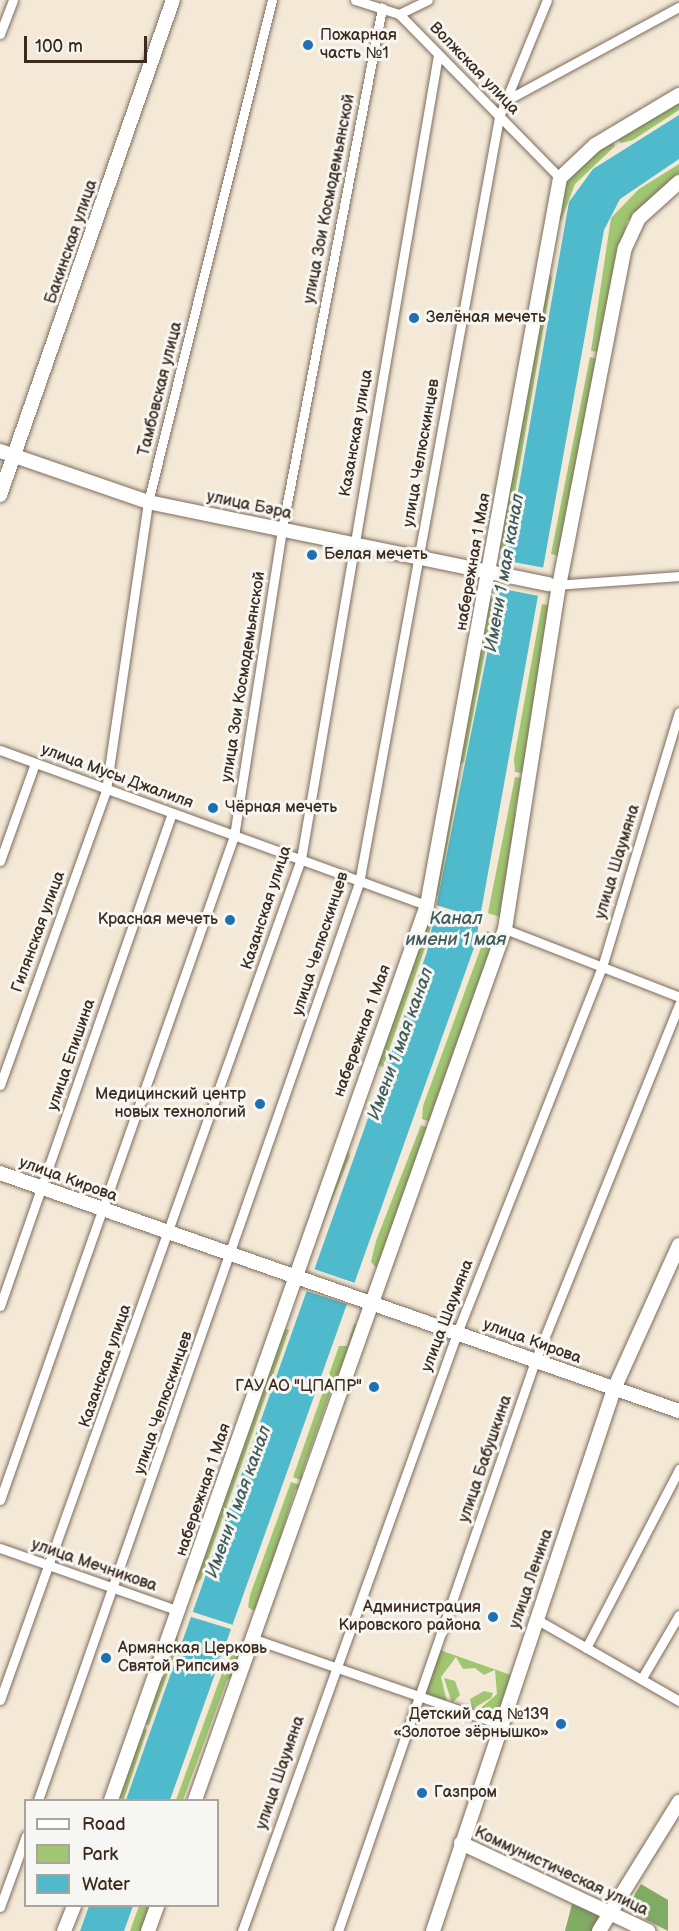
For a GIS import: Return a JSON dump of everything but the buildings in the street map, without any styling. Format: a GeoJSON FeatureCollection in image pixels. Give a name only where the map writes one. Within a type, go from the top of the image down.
{"type":"FeatureCollection","features":[{"type":"Feature","properties":{"kind":"main road","name":"Бакинская улица"},"geometry":{"type":"LineString","coordinates":[[0,495],[173,0]]}},
{"type":"Feature","properties":{"kind":"main road"},"geometry":{"type":"LineString","coordinates":[[560,178],[595,145],[679,95]]}},
{"type":"Feature","properties":{"kind":"main road","name":"набережная 1 Мая"},"geometry":{"type":"LineString","coordinates":[[111,1799],[300,1277],[427,905],[493,573],[560,178]]}},
{"type":"Feature","properties":{"kind":"main road"},"geometry":{"type":"LineString","coordinates":[[195,1799],[506,929],[554,585],[625,248],[639,218],[679,182]]}},
{"type":"Feature","properties":{"kind":"main road","name":"улица Бэра"},"geometry":{"type":"LineString","coordinates":[[0,452],[15,455],[148,502],[554,585]]}},
{"type":"Feature","properties":{"kind":"main road","name":"улица Кирова"},"geometry":{"type":"LineString","coordinates":[[0,1173],[168,1234],[233,1253],[679,1411]]}},
{"type":"Feature","properties":{"kind":"main road","name":"улица Ленина"},"geometry":{"type":"LineString","coordinates":[[433,1931],[460,1843],[614,1389],[679,1245]]}},
{"type":"Feature","properties":{"kind":"main road"},"geometry":{"type":"LineString","coordinates":[[599,1931],[679,1803]]}},
{"type":"Feature","properties":{"kind":"main road","name":"Коммунистическая улица"},"geometry":{"type":"LineString","coordinates":[[460,1843],[612,1911],[648,1931]]}},
{"type":"Feature","properties":{"kind":"main road"},"geometry":{"type":"LineString","coordinates":[[64,1931],[73,1907]]}},
{"type":"Feature","properties":{"kind":"main road"},"geometry":{"type":"LineString","coordinates":[[147,1931],[156,1907]]}},
{"type":"Feature","properties":{"kind":"street"},"geometry":{"type":"LineString","coordinates":[[0,34],[13,0]]}},
{"type":"Feature","properties":{"kind":"street","name":"Тамбовская улица"},"geometry":{"type":"LineString","coordinates":[[106,790],[148,502],[272,0]]}},
{"type":"Feature","properties":{"kind":"street","name":"Волжская улица"},"geometry":{"type":"LineString","coordinates":[[355,0],[399,14],[560,178]]}},
{"type":"Feature","properties":{"kind":"street"},"geometry":{"type":"LineString","coordinates":[[399,14],[429,0]]}},
{"type":"Feature","properties":{"kind":"street","name":"улица Челюскинцев"},"geometry":{"type":"LineString","coordinates":[[38,1799],[233,1253],[358,883],[499,117],[548,0]]}},
{"type":"Feature","properties":{"kind":"street"},"geometry":{"type":"LineString","coordinates":[[505,101],[679,7]]}},
{"type":"Feature","properties":{"kind":"street","name":"улица Зои Космодемьянской"},"geometry":{"type":"LineString","coordinates":[[0,1500],[234,836],[282,529],[382,8]]}},
{"type":"Feature","properties":{"kind":"street","name":"Казанская улица"},"geometry":{"type":"LineString","coordinates":[[0,1700],[50,1569],[301,859],[438,55]]}},
{"type":"Feature","properties":{"kind":"street"},"geometry":{"type":"LineString","coordinates":[[554,585],[679,576]]}},
{"type":"Feature","properties":{"kind":"street","name":"улица Шаумяна"},"geometry":{"type":"LineString","coordinates":[[242,1931],[334,1666],[457,1333],[602,967],[679,712]]}},
{"type":"Feature","properties":{"kind":"street","name":"улица Мусы Джалиля"},"geometry":{"type":"LineString","coordinates":[[0,750],[301,859],[358,883],[427,905]]}},
{"type":"Feature","properties":{"kind":"street"},"geometry":{"type":"LineString","coordinates":[[0,861],[35,763]]}},
{"type":"Feature","properties":{"kind":"street","name":"Гилянская улица"},"geometry":{"type":"LineString","coordinates":[[0,1085],[106,790]]}},
{"type":"Feature","properties":{"kind":"street","name":"улица Епишина"},"geometry":{"type":"LineString","coordinates":[[0,1306],[172,813]]}},
{"type":"Feature","properties":{"kind":"street"},"geometry":{"type":"LineString","coordinates":[[506,929],[679,997]]}},
{"type":"Feature","properties":{"kind":"street","name":"улица Бабушкина"},"geometry":{"type":"LineString","coordinates":[[338,1931],[421,1697],[535,1361],[679,1004]]}},
{"type":"Feature","properties":{"kind":"street"},"geometry":{"type":"LineString","coordinates":[[586,1648],[679,1469]]}},
{"type":"Feature","properties":{"kind":"street","name":"улица Мечникова"},"geometry":{"type":"LineString","coordinates":[[0,1548],[50,1569],[179,1611]]}},
{"type":"Feature","properties":{"kind":"street"},"geometry":{"type":"LineString","coordinates":[[642,1678],[679,1615]]}},
{"type":"Feature","properties":{"kind":"street"},"geometry":{"type":"LineString","coordinates":[[536,1618],[679,1701]]}},
{"type":"Feature","properties":{"kind":"street"},"geometry":{"type":"LineString","coordinates":[[254,1639],[496,1723]]}},
{"type":"Feature","properties":{"kind":"street"},"geometry":{"type":"LineString","coordinates":[[0,1907],[24,1841]]}},
{"type":"Feature","properties":{"kind":"green space"},"geometry":{"type":"Polygon","coordinates":[[[679,99],[679,110],[633,140],[621,143],[616,137],[679,99]]]}},
{"type":"Feature","properties":{"kind":"green space"},"geometry":{"type":"Polygon","coordinates":[[[613,139],[615,146],[575,184],[561,221],[555,219],[567,177],[613,139]]]}},
{"type":"Feature","properties":{"kind":"green space"},"geometry":{"type":"Polygon","coordinates":[[[679,164],[679,177],[627,221],[598,352],[591,351],[611,218],[639,189],[679,164]]]}},
{"type":"Feature","properties":{"kind":"green space"},"geometry":{"type":"Polygon","coordinates":[[[546,269],[552,278],[505,550],[497,549],[546,269]]]}},
{"type":"Feature","properties":{"kind":"green space"},"geometry":{"type":"Polygon","coordinates":[[[590,357],[597,359],[560,556],[551,554],[590,357]]]}},
{"type":"Feature","properties":{"kind":"green space"},"geometry":{"type":"Polygon","coordinates":[[[488,597],[495,599],[464,762],[457,767],[488,597]]]}},
{"type":"Feature","properties":{"kind":"green space"},"geometry":{"type":"Polygon","coordinates":[[[542,604],[554,606],[522,773],[515,772],[514,759],[542,604]]]}},
{"type":"Feature","properties":{"kind":"green space"},"geometry":{"type":"Polygon","coordinates":[[[456,773],[459,782],[438,896],[432,895],[456,773]]]}},
{"type":"Feature","properties":{"kind":"green space"},"geometry":{"type":"Polygon","coordinates":[[[515,777],[521,778],[515,812],[520,818],[503,918],[488,913],[515,777]]]}},
{"type":"Feature","properties":{"kind":"green space"},"geometry":{"type":"Polygon","coordinates":[[[426,917],[433,918],[425,948],[383,1067],[377,1065],[426,917]]]}},
{"type":"Feature","properties":{"kind":"green space"},"geometry":{"type":"Polygon","coordinates":[[[487,931],[494,933],[495,945],[433,1123],[422,1119],[423,1106],[487,931]]]}},
{"type":"Feature","properties":{"kind":"green space"},"geometry":{"type":"Polygon","coordinates":[[[421,1125],[431,1129],[380,1272],[371,1262],[376,1241],[421,1125]]]}},
{"type":"Feature","properties":{"kind":"green space"},"geometry":{"type":"Polygon","coordinates":[[[346,1145],[350,1156],[313,1247],[346,1145]]]}},
{"type":"Feature","properties":{"kind":"green space"},"geometry":{"type":"Polygon","coordinates":[[[354,1324],[360,1325],[343,1372],[336,1376],[302,1473],[305,1482],[293,1477],[339,1346],[347,1346],[354,1324]]]}},
{"type":"Feature","properties":{"kind":"green space"},"geometry":{"type":"Polygon","coordinates":[[[281,1327],[289,1330],[201,1579],[188,1592],[281,1327]]]}},
{"type":"Feature","properties":{"kind":"green space"},"geometry":{"type":"Polygon","coordinates":[[[291,1482],[303,1486],[295,1490],[257,1613],[248,1607],[250,1595],[291,1482]]]}},
{"type":"Feature","properties":{"kind":"green space"},"geometry":{"type":"Polygon","coordinates":[[[177,1631],[178,1645],[149,1725],[141,1722],[177,1631]]]}},
{"type":"Feature","properties":{"kind":"green space"},"geometry":{"type":"Polygon","coordinates":[[[236,1650],[244,1653],[237,1674],[227,1680],[183,1799],[176,1799],[226,1662],[236,1650]]]}},
{"type":"Feature","properties":{"kind":"green space"},"geometry":{"type":"Polygon","coordinates":[[[440,1650],[511,1675],[495,1720],[476,1712],[497,1694],[495,1670],[484,1675],[475,1668],[463,1669],[456,1657],[441,1677],[447,1702],[423,1696],[440,1650]]]}},
{"type":"Feature","properties":{"kind":"green space"},"geometry":{"type":"Polygon","coordinates":[[[444,1678],[455,1681],[460,1695],[452,1703],[444,1678]]]}},
{"type":"Feature","properties":{"kind":"green space"},"geometry":{"type":"Polygon","coordinates":[[[484,1691],[493,1693],[491,1698],[472,1709],[470,1699],[484,1691]]]}},
{"type":"Feature","properties":{"kind":"green space"},"geometry":{"type":"Polygon","coordinates":[[[140,1727],[147,1730],[124,1799],[119,1798],[140,1727]]]}},
{"type":"Feature","properties":{"kind":"green space"},"geometry":{"type":"Polygon","coordinates":[[[641,1884],[668,1900],[668,1931],[626,1909],[641,1884]]]}},
{"type":"Feature","properties":{"kind":"green space"},"geometry":{"type":"Polygon","coordinates":[[[572,1904],[603,1917],[595,1931],[565,1931],[572,1904]]]}},
{"type":"Feature","properties":{"kind":"green space"},"geometry":{"type":"Polygon","coordinates":[[[139,1907],[153,1907],[143,1931],[130,1931],[139,1907]]]}},
{"type":"Feature","properties":{"kind":"water","name":"Канал имени 1 мая"},"geometry":{"type":"Polygon","coordinates":[[[679,115],[679,159],[620,199],[604,230],[475,945],[170,1799],[126,1799],[427,952],[506,560],[569,202],[593,169],[679,115]]]}},
{"type":"Feature","properties":{"kind":"water"},"geometry":{"type":"Polygon","coordinates":[[[89,1907],[133,1907],[124,1931],[80,1931],[89,1907]]]}},
{"type":"Feature","properties":{"kind":"pier"},"geometry":{"type":"Polygon","coordinates":[[[503,560],[545,568],[539,596],[498,588],[503,560]]]}},
{"type":"Feature","properties":{"kind":"pier"},"geometry":{"type":"Polygon","coordinates":[[[436,905],[485,920],[484,925],[435,910],[436,905]]]}},
{"type":"Feature","properties":{"kind":"pier"},"geometry":{"type":"Polygon","coordinates":[[[311,1268],[358,1284],[350,1305],[303,1290],[311,1268]]]}},
{"type":"Feature","properties":{"kind":"pier"},"geometry":{"type":"Polygon","coordinates":[[[190,1611],[236,1626],[234,1630],[188,1616],[190,1611]]]}},
{"type":"Feature","properties":{"kind":"place","name":"Пожарная часть №1"},"geometry":{"type":"Point","coordinates":[308,45]}},
{"type":"Feature","properties":{"kind":"place","name":"Зелёная мечеть"},"geometry":{"type":"Point","coordinates":[414,318]}},
{"type":"Feature","properties":{"kind":"place","name":"Белая мечеть"},"geometry":{"type":"Point","coordinates":[312,555]}},
{"type":"Feature","properties":{"kind":"place","name":"Чёрная мечеть"},"geometry":{"type":"Point","coordinates":[213,808]}},
{"type":"Feature","properties":{"kind":"place","name":"Красная мечеть"},"geometry":{"type":"Point","coordinates":[230,920]}},
{"type":"Feature","properties":{"kind":"place","name":"Медицинский центр новых технологий"},"geometry":{"type":"Point","coordinates":[260,1104]}},
{"type":"Feature","properties":{"kind":"place","name":"ГАУ АО \"ЦПАПР\""},"geometry":{"type":"Point","coordinates":[374,1387]}},
{"type":"Feature","properties":{"kind":"place","name":"Администрация Кировского района"},"geometry":{"type":"Point","coordinates":[493,1617]}},
{"type":"Feature","properties":{"kind":"place","name":"Армянская Церковь Святой Рипсимэ"},"geometry":{"type":"Point","coordinates":[106,1658]}},
{"type":"Feature","properties":{"kind":"place","name":"Детский сад №139 «Золотое зёрнышко»"},"geometry":{"type":"Point","coordinates":[561,1724]}},
{"type":"Feature","properties":{"kind":"place","name":"Газпром"},"geometry":{"type":"Point","coordinates":[422,1793]}},
{"type":"Feature","properties":{"kind":"water label","name":"Имени 1 мая канал"},"geometry":{"type":"Point","coordinates":[505,573]}},
{"type":"Feature","properties":{"kind":"water label","name":"Имени 1 мая канал"},"geometry":{"type":"Point","coordinates":[401,1044]}},
{"type":"Feature","properties":{"kind":"water label","name":"Имени 1 мая канал"},"geometry":{"type":"Point","coordinates":[239,1502]}}]}
